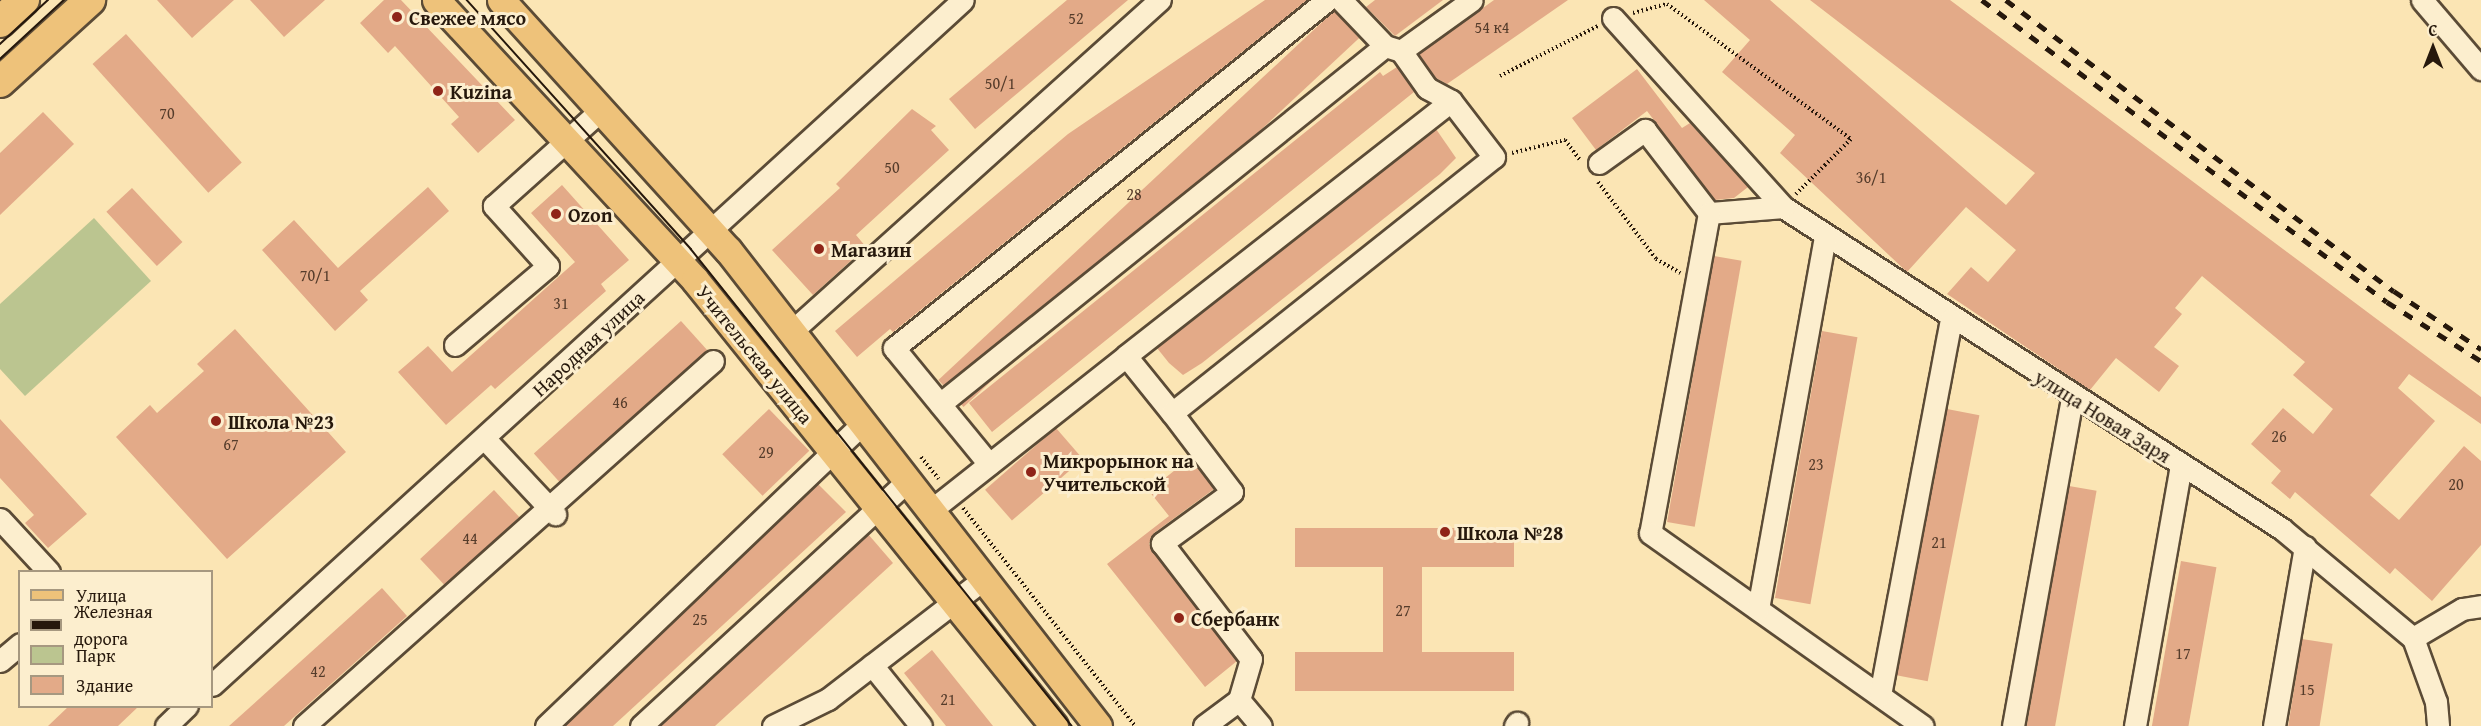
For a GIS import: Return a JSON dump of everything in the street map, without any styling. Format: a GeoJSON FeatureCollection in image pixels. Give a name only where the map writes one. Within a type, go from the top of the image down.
{"type":"FeatureCollection","features":[{"type":"Feature","properties":{"kind":"highway"},"geometry":{"type":"LineString","coordinates":[[0,22],[24,0]]}},
{"type":"Feature","properties":{"kind":"highway"},"geometry":{"type":"LineString","coordinates":[[0,82],[90,0]]}},
{"type":"Feature","properties":{"kind":"main road","name":"Учительская улица"},"geometry":{"type":"LineString","coordinates":[[436,0],[678,261],[879,506],[1054,726]]}},
{"type":"Feature","properties":{"kind":"main road","name":"Учительская улица"},"geometry":{"type":"LineString","coordinates":[[501,0],[711,230],[1098,726]]}},
{"type":"Feature","properties":{"kind":"street","name":"Народная улица"},"geometry":{"type":"LineString","coordinates":[[213,684],[485,439],[963,0]]}},
{"type":"Feature","properties":{"kind":"street"},"geometry":{"type":"LineString","coordinates":[[792,331],[1160,0]]}},
{"type":"Feature","properties":{"kind":"street"},"geometry":{"type":"LineString","coordinates":[[989,464],[894,348],[1328,0]]}},
{"type":"Feature","properties":{"kind":"street"},"geometry":{"type":"LineString","coordinates":[[940,404],[1393,49],[1472,0]]}},
{"type":"Feature","properties":{"kind":"street"},"geometry":{"type":"LineString","coordinates":[[2422,0],[2481,69]]}},
{"type":"Feature","properties":{"kind":"street"},"geometry":{"type":"LineString","coordinates":[[1172,413],[1494,157],[1450,101],[1427,88],[1352,4]]}},
{"type":"Feature","properties":{"kind":"street","name":"улица Новая Заря"},"geometry":{"type":"LineString","coordinates":[[1612,18],[1783,207],[1951,320],[2306,547],[2414,638]]}},
{"type":"Feature","properties":{"kind":"street"},"geometry":{"type":"LineString","coordinates":[[930,511],[1450,101]]}},
{"type":"Feature","properties":{"kind":"street"},"geometry":{"type":"LineString","coordinates":[[455,345],[548,266],[494,206],[601,110]]}},
{"type":"Feature","properties":{"kind":"street"},"geometry":{"type":"LineString","coordinates":[[1593,169],[1645,130],[1709,213],[1650,533],[1923,726]]}},
{"type":"Feature","properties":{"kind":"street"},"geometry":{"type":"LineString","coordinates":[[1709,213],[1783,207]]}},
{"type":"Feature","properties":{"kind":"street"},"geometry":{"type":"LineString","coordinates":[[1758,609],[1826,236]]}},
{"type":"Feature","properties":{"kind":"street"},"geometry":{"type":"LineString","coordinates":[[1880,695],[1951,320]]}},
{"type":"Feature","properties":{"kind":"street"},"geometry":{"type":"LineString","coordinates":[[1126,356],[1232,492],[1162,543],[1251,659],[1239,700],[1204,726]]}},
{"type":"Feature","properties":{"kind":"street"},"geometry":{"type":"LineString","coordinates":[[303,726],[551,511],[713,361]]}},
{"type":"Feature","properties":{"kind":"street"},"geometry":{"type":"LineString","coordinates":[[2013,726],[2072,398]]}},
{"type":"Feature","properties":{"kind":"street"},"geometry":{"type":"LineString","coordinates":[[546,726],[862,424]]}},
{"type":"Feature","properties":{"kind":"street"},"geometry":{"type":"LineString","coordinates":[[485,439],[551,511]]}},
{"type":"Feature","properties":{"kind":"street"},"geometry":{"type":"LineString","coordinates":[[2135,726],[2181,466]]}},
{"type":"Feature","properties":{"kind":"street"},"geometry":{"type":"LineString","coordinates":[[641,726],[906,482]]}},
{"type":"Feature","properties":{"kind":"street"},"geometry":{"type":"LineString","coordinates":[[0,519],[47,570]]}},
{"type":"Feature","properties":{"kind":"street"},"geometry":{"type":"LineString","coordinates":[[2274,726],[2306,547]]}},
{"type":"Feature","properties":{"kind":"street"},"geometry":{"type":"LineString","coordinates":[[773,726],[828,699],[984,579]]}},
{"type":"Feature","properties":{"kind":"street"},"geometry":{"type":"LineString","coordinates":[[2438,726],[2436,702],[2414,638],[2462,609],[2481,606]]}},
{"type":"Feature","properties":{"kind":"street"},"geometry":{"type":"LineString","coordinates":[[0,661],[18,646]]}},
{"type":"Feature","properties":{"kind":"street"},"geometry":{"type":"LineString","coordinates":[[872,665],[921,726]]}},
{"type":"Feature","properties":{"kind":"street"},"geometry":{"type":"LineString","coordinates":[[1239,700],[1260,726]]}},
{"type":"Feature","properties":{"kind":"street"},"geometry":{"type":"LineString","coordinates":[[166,726],[185,708]]}},
{"type":"Feature","properties":{"kind":"path"},"geometry":{"type":"LineString","coordinates":[[1500,76],[1612,18],[1667,4],[1851,139],[1783,207]]}},
{"type":"Feature","properties":{"kind":"path"},"geometry":{"type":"LineString","coordinates":[[1494,157],[1565,140],[1593,169],[1656,258],[1696,283]]}},
{"type":"Feature","properties":{"kind":"green space"},"geometry":{"type":"Polygon","coordinates":[[[94,218],[151,281],[25,396],[0,369],[0,304],[94,218]]]}},
{"type":"Feature","properties":{"kind":"building"},"geometry":{"type":"Polygon","coordinates":[[[157,0],[234,0],[192,38],[157,0]]]}},
{"type":"Feature","properties":{"kind":"building"},"geometry":{"type":"Polygon","coordinates":[[[250,0],[325,0],[284,37],[250,0]]]}},
{"type":"Feature","properties":{"kind":"building"},"geometry":{"type":"Polygon","coordinates":[[[384,0],[401,0],[515,120],[478,153],[451,124],[459,117],[395,46],[388,53],[360,23],[384,0]]]}},
{"type":"Feature","properties":{"kind":"building"},"geometry":{"type":"Polygon","coordinates":[[[1067,0],[1128,0],[975,129],[949,99],[1067,0]]]}},
{"type":"Feature","properties":{"kind":"building"},"geometry":{"type":"Polygon","coordinates":[[[1265,0],[1307,0],[893,332],[890,329],[857,357],[835,331],[1068,134],[1265,0]]]}},
{"type":"Feature","properties":{"kind":"building"},"geometry":{"type":"Polygon","coordinates":[[[1375,0],[1443,0],[1395,36],[1366,7],[1375,0]]]}},
{"type":"Feature","properties":{"kind":"building"},"geometry":{"type":"Polygon","coordinates":[[[1494,0],[1568,0],[1447,84],[1436,78],[1419,54],[1494,0]]]}},
{"type":"Feature","properties":{"kind":"building"},"geometry":{"type":"Polygon","coordinates":[[[1704,0],[1770,0],[2006,205],[2035,173],[1810,0],[1950,0],[2481,397],[2481,424],[2409,374],[2398,388],[2435,421],[2370,495],[2399,520],[2464,446],[2481,461],[2481,545],[2432,601],[2395,568],[2390,574],[2295,492],[2290,499],[2271,483],[2281,471],[2251,444],[2283,408],[2313,434],[2333,409],[2293,375],[2305,362],[2202,276],[2175,308],[2182,314],[2154,347],[2179,366],[2159,392],[2116,358],[2090,390],[1947,294],[1971,267],[1988,282],[2016,250],[1966,207],[1907,272],[1780,153],[1795,135],[1722,72],[1750,40],[1704,0]]]}},
{"type":"Feature","properties":{"kind":"building"},"geometry":{"type":"Polygon","coordinates":[[[1334,11],[1359,38],[964,407],[938,380],[1334,11]]]}},
{"type":"Feature","properties":{"kind":"building"},"geometry":{"type":"Polygon","coordinates":[[[126,34],[242,163],[208,193],[93,64],[126,34]]]}},
{"type":"Feature","properties":{"kind":"building"},"geometry":{"type":"Polygon","coordinates":[[[1397,67],[1414,92],[992,432],[969,403],[1380,72],[1383,76],[1397,67]]]}},
{"type":"Feature","properties":{"kind":"building"},"geometry":{"type":"Polygon","coordinates":[[[1637,69],[1682,128],[1690,123],[1748,187],[1734,198],[1715,200],[1647,111],[1596,150],[1572,118],[1637,69]]]}},
{"type":"Feature","properties":{"kind":"building"},"geometry":{"type":"Polygon","coordinates":[[[912,109],[936,126],[931,130],[949,150],[856,235],[866,247],[813,295],[772,250],[840,188],[836,184],[912,109]]]}},
{"type":"Feature","properties":{"kind":"building"},"geometry":{"type":"Polygon","coordinates":[[[43,112],[74,144],[0,215],[0,153],[43,112]]]}},
{"type":"Feature","properties":{"kind":"building"},"geometry":{"type":"Polygon","coordinates":[[[1436,129],[1456,158],[1440,174],[1202,363],[1183,375],[1169,363],[1157,348],[1436,129]]]}},
{"type":"Feature","properties":{"kind":"building"},"geometry":{"type":"Polygon","coordinates":[[[562,185],[629,260],[601,284],[606,291],[495,389],[491,385],[446,425],[398,372],[428,346],[452,372],[575,262],[531,213],[562,185]]]}},
{"type":"Feature","properties":{"kind":"building"},"geometry":{"type":"Polygon","coordinates":[[[428,187],[449,211],[360,291],[368,300],[335,331],[262,250],[294,220],[338,268],[428,187]]]}},
{"type":"Feature","properties":{"kind":"building"},"geometry":{"type":"Polygon","coordinates":[[[132,188],[182,242],[157,266],[106,212],[132,188]]]}},
{"type":"Feature","properties":{"kind":"building"},"geometry":{"type":"Polygon","coordinates":[[[1714,256],[1742,261],[1695,527],[1667,522],[1714,256]]]}},
{"type":"Feature","properties":{"kind":"building"},"geometry":{"type":"Polygon","coordinates":[[[681,321],[707,350],[560,482],[534,453],[681,321]]]}},
{"type":"Feature","properties":{"kind":"building"},"geometry":{"type":"Polygon","coordinates":[[[235,329],[346,452],[227,559],[116,437],[150,405],[157,413],[204,371],[197,364],[235,329]]]}},
{"type":"Feature","properties":{"kind":"building"},"geometry":{"type":"Polygon","coordinates":[[[1822,331],[1857,337],[1810,604],[1775,598],[1822,331]]]}},
{"type":"Feature","properties":{"kind":"building"},"geometry":{"type":"Polygon","coordinates":[[[769,409],[809,451],[763,496],[722,454],[769,409]]]}},
{"type":"Feature","properties":{"kind":"building"},"geometry":{"type":"Polygon","coordinates":[[[1947,409],[1979,415],[1928,681],[1895,675],[1947,409]]]}},
{"type":"Feature","properties":{"kind":"building"},"geometry":{"type":"Polygon","coordinates":[[[0,419],[87,514],[48,548],[25,523],[34,515],[0,478],[0,419]]]}},
{"type":"Feature","properties":{"kind":"building","name":"Микрорынок на Учительской"},"geometry":{"type":"Polygon","coordinates":[[[1056,428],[1083,459],[1012,521],[985,490],[1056,428]]]}},
{"type":"Feature","properties":{"kind":"building"},"geometry":{"type":"Polygon","coordinates":[[[1190,458],[1214,489],[1154,533],[1149,544],[1237,661],[1205,687],[1107,564],[1169,516],[1149,491],[1190,458]]]}},
{"type":"Feature","properties":{"kind":"building"},"geometry":{"type":"Polygon","coordinates":[[[818,484],[846,512],[613,726],[564,726],[818,484]]]}},
{"type":"Feature","properties":{"kind":"building"},"geometry":{"type":"Polygon","coordinates":[[[2069,486],[2097,491],[2055,726],[2027,726],[2069,486]]]}},
{"type":"Feature","properties":{"kind":"building"},"geometry":{"type":"Polygon","coordinates":[[[494,490],[519,517],[445,586],[420,559],[494,490]]]}},
{"type":"Feature","properties":{"kind":"building"},"geometry":{"type":"Polygon","coordinates":[[[1295,528],[1514,528],[1514,567],[1422,567],[1422,652],[1514,652],[1514,691],[1295,691],[1295,652],[1383,652],[1383,567],[1295,567],[1295,528]]]}},
{"type":"Feature","properties":{"kind":"building"},"geometry":{"type":"Polygon","coordinates":[[[868,534],[893,563],[715,726],[660,726],[868,534]]]}},
{"type":"Feature","properties":{"kind":"building"},"geometry":{"type":"Polygon","coordinates":[[[2181,561],[2216,567],[2188,726],[2152,726],[2181,561]]]}},
{"type":"Feature","properties":{"kind":"building"},"geometry":{"type":"Polygon","coordinates":[[[382,588],[407,616],[284,726],[229,726],[382,588]]]}},
{"type":"Feature","properties":{"kind":"building"},"geometry":{"type":"Polygon","coordinates":[[[2302,639],[2333,644],[2320,726],[2288,726],[2302,639]]]}},
{"type":"Feature","properties":{"kind":"building"},"geometry":{"type":"Polygon","coordinates":[[[932,650],[993,726],[946,726],[904,673],[932,650]]]}},
{"type":"Feature","properties":{"kind":"building"},"geometry":{"type":"Polygon","coordinates":[[[67,708],[137,708],[118,726],[48,726],[67,708]]]}},
{"type":"Feature","properties":{"kind":"tram line"},"geometry":{"type":"LineString","coordinates":[[0,44],[48,0]]}},
{"type":"Feature","properties":{"kind":"tram line"},"geometry":{"type":"LineString","coordinates":[[0,59],[64,0]]}},
{"type":"Feature","properties":{"kind":"tram line"},"geometry":{"type":"LineString","coordinates":[[467,0],[691,249],[1072,726]]}},
{"type":"Feature","properties":{"kind":"railway"},"geometry":{"type":"LineString","coordinates":[[1982,0],[2387,302],[2481,361]]}},
{"type":"Feature","properties":{"kind":"railway"},"geometry":{"type":"LineString","coordinates":[[2006,0],[2394,291],[2481,349]]}},
{"type":"Feature","properties":{"kind":"place","name":"Свежее мясо"},"geometry":{"type":"Point","coordinates":[397,17]}},
{"type":"Feature","properties":{"kind":"place","name":"Kuzina"},"geometry":{"type":"Point","coordinates":[438,91]}},
{"type":"Feature","properties":{"kind":"place","name":"Ozon"},"geometry":{"type":"Point","coordinates":[556,214]}},
{"type":"Feature","properties":{"kind":"place","name":"Магазин"},"geometry":{"type":"Point","coordinates":[819,249]}},
{"type":"Feature","properties":{"kind":"place","name":"Школа №23"},"geometry":{"type":"Point","coordinates":[216,421]}},
{"type":"Feature","properties":{"kind":"place","name":"Микрорынок на Учительской"},"geometry":{"type":"Point","coordinates":[1031,472]}},
{"type":"Feature","properties":{"kind":"place","name":"Школа №28"},"geometry":{"type":"Point","coordinates":[1445,532]}},
{"type":"Feature","properties":{"kind":"place","name":"Сбербанк"},"geometry":{"type":"Point","coordinates":[1179,618]}}]}
